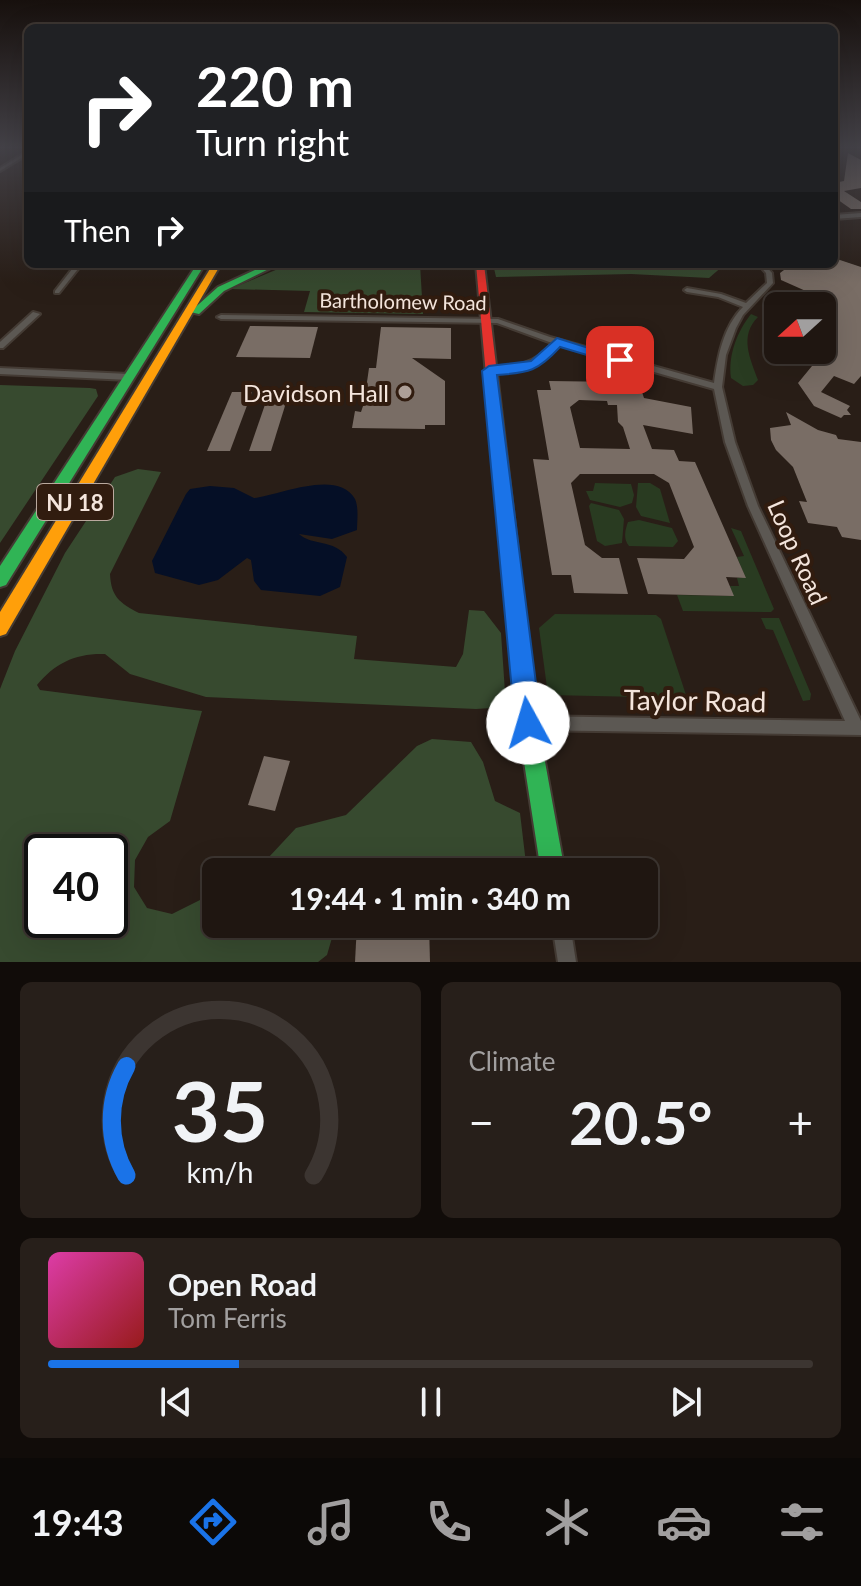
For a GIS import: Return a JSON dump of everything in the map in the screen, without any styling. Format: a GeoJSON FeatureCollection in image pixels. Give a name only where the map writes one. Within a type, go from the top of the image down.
{"type":"FeatureCollection","features":[{"type":"Feature","properties":{"kind":"main road","name":"NJ 18"},"geometry":{"type":"LineString","coordinates":[[0,580],[198,268]]}},
{"type":"Feature","properties":{"kind":"main road","name":"NJ 18"},"geometry":{"type":"LineString","coordinates":[[0,628],[215,268]]}},
{"type":"Feature","properties":{"kind":"main road"},"geometry":{"type":"LineString","coordinates":[[166,349],[192,315],[221,289],[266,268]]}},
{"type":"Feature","properties":{"kind":"main road"},"geometry":{"type":"LineString","coordinates":[[480,268],[528,723],[551,858]]}},
{"type":"Feature","properties":{"kind":"street"},"geometry":{"type":"LineString","coordinates":[[838,217],[861,215]]}},
{"type":"Feature","properties":{"kind":"street"},"geometry":{"type":"LineString","coordinates":[[57,292],[76,268]]}},
{"type":"Feature","properties":{"kind":"street"},"geometry":{"type":"LineString","coordinates":[[718,387],[726,340],[747,306],[770,283],[769,273],[765,268]]}},
{"type":"Feature","properties":{"kind":"street"},"geometry":{"type":"LineString","coordinates":[[687,290],[719,295],[747,306]]}},
{"type":"Feature","properties":{"kind":"street"},"geometry":{"type":"LineString","coordinates":[[0,346],[36,314]]}},
{"type":"Feature","properties":{"kind":"street","name":"Bartholomew Road"},"geometry":{"type":"LineString","coordinates":[[221,317],[498,321],[557,342],[718,387]]}},
{"type":"Feature","properties":{"kind":"street"},"geometry":{"type":"LineString","coordinates":[[489,371],[521,369],[536,364],[557,342]]}},
{"type":"Feature","properties":{"kind":"street"},"geometry":{"type":"LineString","coordinates":[[0,371],[129,377]]}},
{"type":"Feature","properties":{"kind":"street","name":"Loop Road"},"geometry":{"type":"LineString","coordinates":[[718,387],[730,442],[753,506],[858,728]]}},
{"type":"Feature","properties":{"kind":"street","name":"Taylor Road"},"geometry":{"type":"LineString","coordinates":[[528,723],[858,728]]}},
{"type":"Feature","properties":{"kind":"street"},"geometry":{"type":"LineString","coordinates":[[563,938],[567,962]]}},
{"type":"Feature","properties":{"kind":"green space"},"geometry":{"type":"Polygon","coordinates":[[[280,268],[420,268],[423,314],[304,312],[310,291],[230,289],[280,268]]]}},
{"type":"Feature","properties":{"kind":"green space"},"geometry":{"type":"Polygon","coordinates":[[[494,268],[721,268],[709,278],[631,274],[496,277],[494,268]]]}},
{"type":"Feature","properties":{"kind":"green space"},"geometry":{"type":"Polygon","coordinates":[[[751,314],[758,317],[749,332],[748,347],[758,380],[753,385],[743,386],[731,378],[732,352],[751,314]]]}},
{"type":"Feature","properties":{"kind":"green space"},"geometry":{"type":"Polygon","coordinates":[[[0,385],[90,388],[96,389],[98,396],[0,543],[0,385]]]}},
{"type":"Feature","properties":{"kind":"green space"},"geometry":{"type":"Polygon","coordinates":[[[138,469],[161,472],[110,574],[112,588],[118,598],[139,613],[357,636],[354,659],[456,667],[463,654],[469,610],[484,611],[501,633],[506,707],[476,709],[206,697],[130,674],[105,654],[85,655],[67,661],[37,685],[40,690],[202,711],[170,821],[148,837],[135,860],[134,887],[147,908],[172,914],[202,899],[202,938],[332,938],[327,955],[318,962],[0,962],[0,689],[15,651],[65,553],[115,477],[138,469]]]}},
{"type":"Feature","properties":{"kind":"green space"},"geometry":{"type":"Polygon","coordinates":[[[595,483],[631,484],[634,495],[632,503],[620,507],[590,500],[586,491],[593,491],[595,483]]]}},
{"type":"Feature","properties":{"kind":"green space"},"geometry":{"type":"Polygon","coordinates":[[[638,483],[650,483],[660,489],[670,523],[641,516],[636,507],[638,483]]]}},
{"type":"Feature","properties":{"kind":"green space"},"geometry":{"type":"Polygon","coordinates":[[[591,503],[619,510],[624,519],[622,543],[605,546],[597,541],[589,506],[591,503]]]}},
{"type":"Feature","properties":{"kind":"green space"},"geometry":{"type":"Polygon","coordinates":[[[639,520],[672,528],[678,541],[673,547],[629,546],[625,534],[628,522],[639,520]]]}},
{"type":"Feature","properties":{"kind":"green space"},"geometry":{"type":"Polygon","coordinates":[[[731,528],[741,531],[774,609],[771,612],[683,611],[677,595],[733,596],[730,586],[739,586],[737,578],[745,577],[737,557],[744,556],[731,528]]]}},
{"type":"Feature","properties":{"kind":"green space"},"geometry":{"type":"Polygon","coordinates":[[[555,614],[656,615],[661,619],[687,698],[548,695],[539,628],[555,614]]]}},
{"type":"Feature","properties":{"kind":"green space"},"geometry":{"type":"Polygon","coordinates":[[[761,618],[779,618],[811,694],[810,700],[803,701],[773,630],[766,629],[761,618]]]}},
{"type":"Feature","properties":{"kind":"green space"},"geometry":{"type":"Polygon","coordinates":[[[432,739],[471,742],[483,762],[495,801],[520,813],[525,858],[268,858],[296,828],[346,815],[417,746],[432,739]]]}},
{"type":"Feature","properties":{"kind":"water"},"geometry":{"type":"Polygon","coordinates":[[[335,485],[347,490],[356,503],[357,530],[332,539],[299,534],[330,545],[347,557],[340,587],[320,596],[261,590],[254,581],[251,560],[247,558],[218,580],[199,585],[155,573],[152,561],[186,494],[190,489],[210,486],[234,488],[254,498],[307,486],[335,485]]]}},
{"type":"Feature","properties":{"kind":"building"},"geometry":{"type":"Polygon","coordinates":[[[838,193],[847,193],[861,202],[861,209],[851,209],[838,200],[838,193]]]}},
{"type":"Feature","properties":{"kind":"building"},"geometry":{"type":"Polygon","coordinates":[[[838,259],[861,267],[861,376],[854,384],[834,376],[821,392],[850,406],[847,410],[851,415],[841,418],[814,406],[798,383],[812,366],[807,364],[836,364],[836,292],[808,292],[781,280],[780,273],[787,268],[838,268],[838,259]]]}},
{"type":"Feature","properties":{"kind":"building"},"geometry":{"type":"Polygon","coordinates":[[[250,326],[318,327],[310,358],[236,357],[250,326]]]}},
{"type":"Feature","properties":{"kind":"building","name":"Davidson Hall"},"geometry":{"type":"Polygon","coordinates":[[[381,327],[451,328],[451,359],[412,358],[445,381],[445,425],[425,425],[425,429],[352,428],[355,411],[361,412],[364,403],[369,368],[376,368],[381,327]]]}},
{"type":"Feature","properties":{"kind":"building"},"geometry":{"type":"Polygon","coordinates":[[[549,381],[621,382],[623,386],[640,386],[644,398],[691,407],[693,434],[643,425],[652,449],[674,450],[679,461],[695,462],[746,578],[726,577],[734,596],[648,594],[637,558],[684,559],[694,547],[669,483],[654,474],[580,474],[571,483],[585,545],[602,558],[619,558],[628,594],[574,593],[571,575],[552,575],[533,459],[549,460],[537,390],[551,390],[549,381]],[[579,400],[570,407],[580,448],[630,449],[623,427],[618,422],[617,405],[608,405],[607,401],[579,400]]]}},
{"type":"Feature","properties":{"kind":"building"},"geometry":{"type":"Polygon","coordinates":[[[232,392],[252,392],[230,451],[207,451],[232,392]]]}},
{"type":"Feature","properties":{"kind":"building"},"geometry":{"type":"Polygon","coordinates":[[[269,393],[289,393],[271,451],[249,451],[269,393]]]}},
{"type":"Feature","properties":{"kind":"building"},"geometry":{"type":"Polygon","coordinates":[[[786,412],[818,430],[836,435],[838,439],[861,442],[861,540],[842,537],[837,527],[808,523],[799,501],[807,502],[793,467],[776,450],[771,440],[770,428],[791,425],[786,412]]]}},
{"type":"Feature","properties":{"kind":"building"},"geometry":{"type":"Polygon","coordinates":[[[264,756],[290,761],[275,811],[248,805],[264,756]]]}},
{"type":"Feature","properties":{"kind":"building"},"geometry":{"type":"Polygon","coordinates":[[[356,938],[429,938],[430,962],[355,962],[356,938]]]}},
{"type":"Feature","properties":{"kind":"traffic: fast"},"geometry":{"type":"LineString","coordinates":[[0,580],[198,268]]}},
{"type":"Feature","properties":{"kind":"traffic: fast"},"geometry":{"type":"LineString","coordinates":[[195,312],[221,289],[266,268]]}},
{"type":"Feature","properties":{"kind":"traffic: fast"},"geometry":{"type":"LineString","coordinates":[[517,619],[528,723],[551,858]]}},
{"type":"Feature","properties":{"kind":"traffic: slow"},"geometry":{"type":"LineString","coordinates":[[0,628],[215,268]]}},
{"type":"Feature","properties":{"kind":"traffic: jam"},"geometry":{"type":"LineString","coordinates":[[480,268],[517,619]]}},
{"type":"Feature","properties":{"kind":"place","name":"Davidson Hall"},"geometry":{"type":"Point","coordinates":[405,392]}},
{"type":"Feature","properties":{"kind":"route"},"geometry":{"type":"LineString","coordinates":[[528,723],[489,371],[521,369],[536,364],[557,342],[620,360]]}}]}
